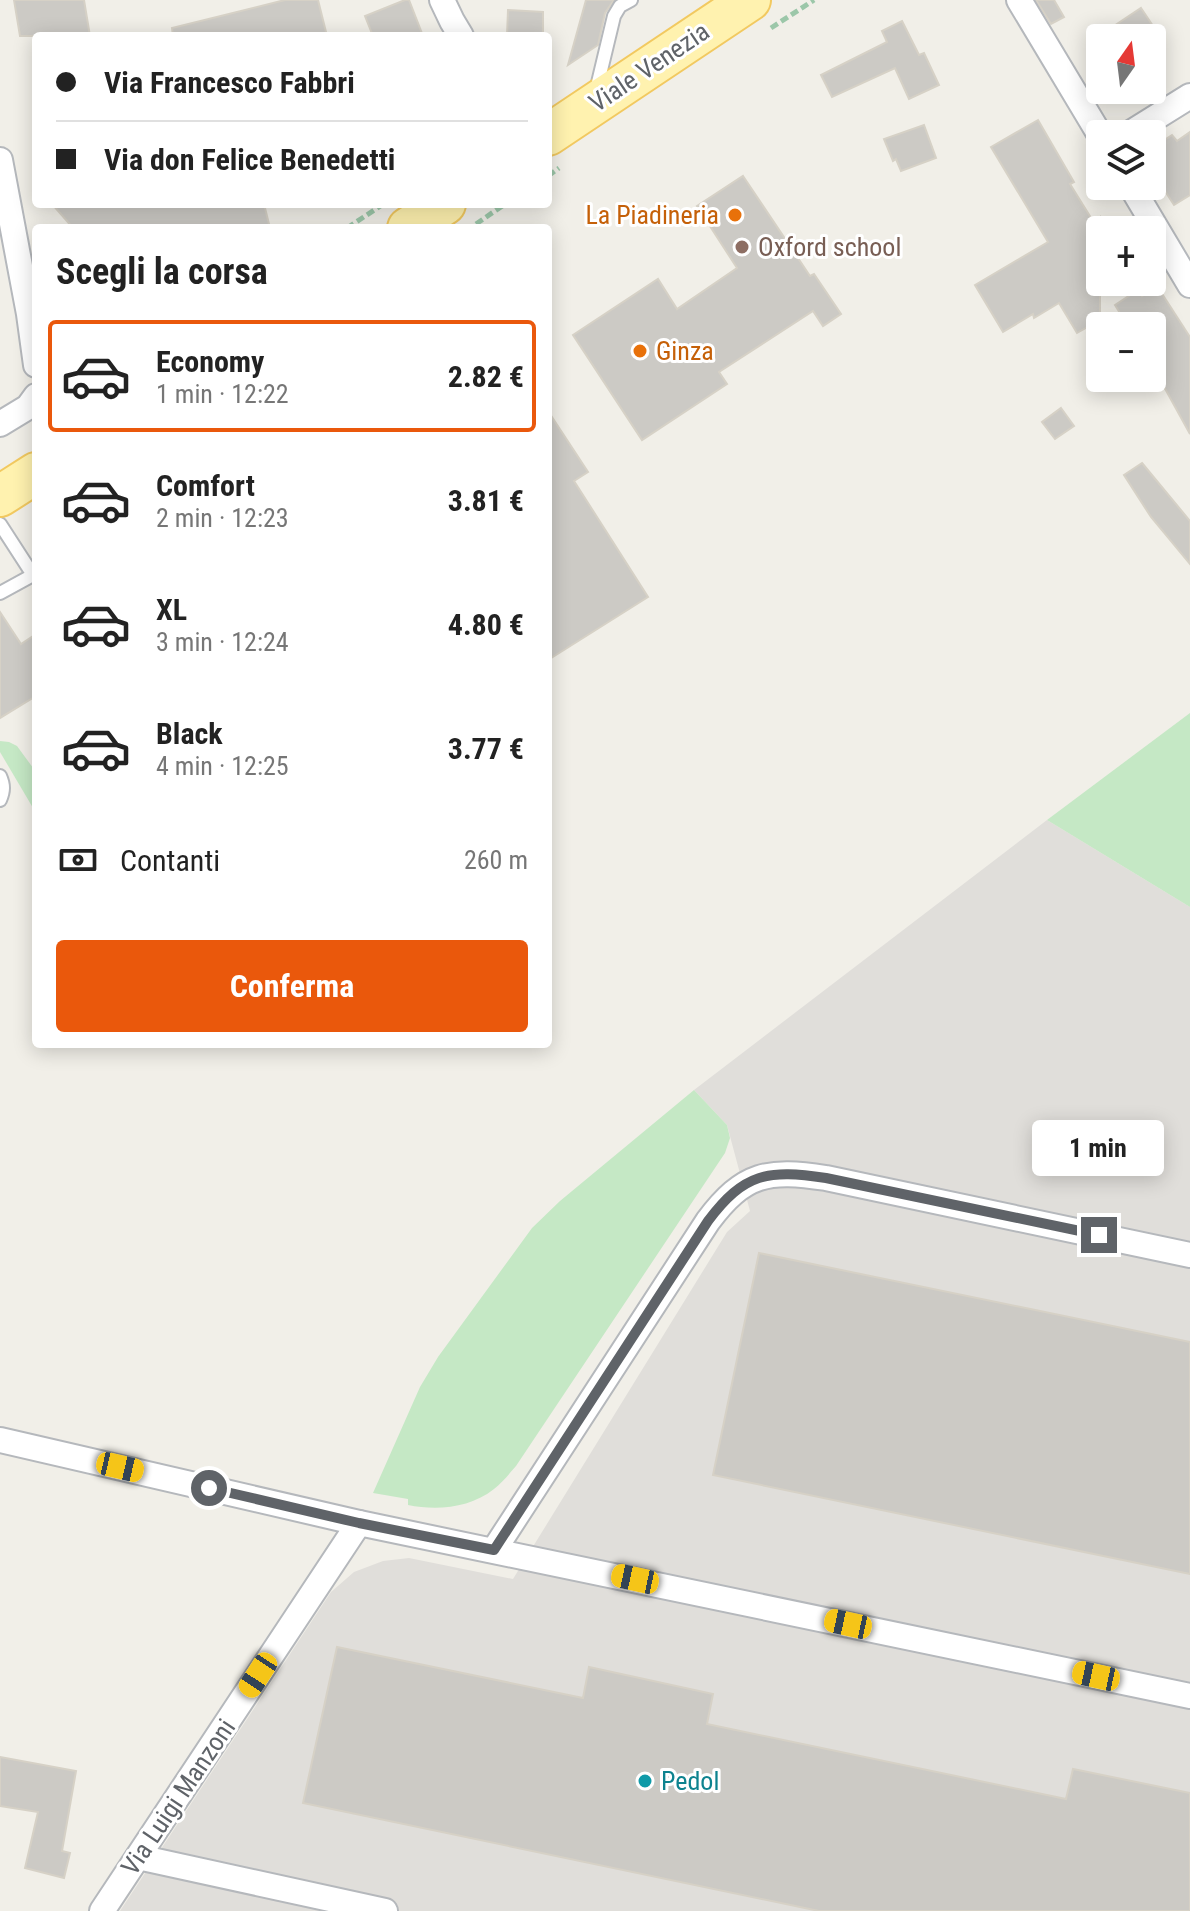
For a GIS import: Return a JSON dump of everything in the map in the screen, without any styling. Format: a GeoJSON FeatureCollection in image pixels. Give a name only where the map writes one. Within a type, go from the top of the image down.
{"type":"FeatureCollection","features":[{"type":"Feature","properties":{"kind":"main road","name":"Viale Venezia"},"geometry":{"type":"LineString","coordinates":[[552,132],[750,0]]}},
{"type":"Feature","properties":{"kind":"main road"},"geometry":{"type":"LineString","coordinates":[[423,224],[460,214]]}},
{"type":"Feature","properties":{"kind":"street"},"geometry":{"type":"LineString","coordinates":[[442,0],[459,32]]}},
{"type":"Feature","properties":{"kind":"street"},"geometry":{"type":"LineString","coordinates":[[1019,0],[1091,120]]}},
{"type":"Feature","properties":{"kind":"street"},"geometry":{"type":"LineString","coordinates":[[1151,120],[1190,96]]}},
{"type":"Feature","properties":{"kind":"street"},"geometry":{"type":"LineString","coordinates":[[0,160],[32,336]]}},
{"type":"Feature","properties":{"kind":"street"},"geometry":{"type":"LineString","coordinates":[[1139,200],[1190,285]]}},
{"type":"Feature","properties":{"kind":"street"},"geometry":{"type":"LineString","coordinates":[[0,424],[32,402]]}},
{"type":"Feature","properties":{"kind":"street"},"geometry":{"type":"LineString","coordinates":[[494,1550],[708,1221],[736,1189],[754,1179],[776,1174],[826,1178],[1190,1255]]}},
{"type":"Feature","properties":{"kind":"street"},"geometry":{"type":"LineString","coordinates":[[0,1440],[359,1523],[1190,1696]]}},
{"type":"Feature","properties":{"kind":"street","name":"Via Luigi Manzoni"},"geometry":{"type":"LineString","coordinates":[[102,1911],[359,1523]]}},
{"type":"Feature","properties":{"kind":"street"},"geometry":{"type":"LineString","coordinates":[[138,1857],[385,1911]]}},
{"type":"Feature","properties":{"kind":"lane"},"geometry":{"type":"LineString","coordinates":[[592,105],[614,16],[620,6],[631,0]]}},
{"type":"Feature","properties":{"kind":"lane"},"geometry":{"type":"LineString","coordinates":[[8,494],[32,572]]}},
{"type":"Feature","properties":{"kind":"lane"},"geometry":{"type":"LineString","coordinates":[[0,593],[32,576]]}},
{"type":"Feature","properties":{"kind":"lane"},"geometry":{"type":"LineString","coordinates":[[0,776],[4,785],[0,800]]}},
{"type":"Feature","properties":{"kind":"path"},"geometry":{"type":"LineString","coordinates":[[353,224],[377,208]]}},
{"type":"Feature","properties":{"kind":"path"},"geometry":{"type":"LineString","coordinates":[[460,214],[487,208]]}},
{"type":"Feature","properties":{"kind":"shaded area"},"geometry":{"type":"Polygon","coordinates":[[[1047,820],[1190,907],[1190,1911],[120,1911],[331,1592],[354,1572],[383,1561],[409,1558],[513,1579],[727,1232],[750,1211],[727,1125],[694,1090],[1047,820]]]}},
{"type":"Feature","properties":{"kind":"green space"},"geometry":{"type":"Polygon","coordinates":[[[1190,713],[1190,907],[1047,820],[1190,713]]]}},
{"type":"Feature","properties":{"kind":"green space"},"geometry":{"type":"Polygon","coordinates":[[[0,741],[9,742],[17,746],[32,767],[32,806],[0,752],[0,741]]]}},
{"type":"Feature","properties":{"kind":"green space"},"geometry":{"type":"Polygon","coordinates":[[[694,1090],[727,1125],[730,1138],[725,1153],[516,1466],[485,1495],[464,1504],[430,1508],[408,1505],[408,1499],[373,1493],[420,1387],[438,1357],[532,1228],[694,1090]]]}},
{"type":"Feature","properties":{"kind":"building"},"geometry":{"type":"Polygon","coordinates":[[[14,0],[84,0],[89,32],[32,32],[32,36],[20,36],[14,0]]]}},
{"type":"Feature","properties":{"kind":"building"},"geometry":{"type":"Polygon","coordinates":[[[285,0],[318,0],[326,32],[172,32],[172,28],[285,0]]]}},
{"type":"Feature","properties":{"kind":"building"},"geometry":{"type":"Polygon","coordinates":[[[409,0],[421,32],[371,32],[365,16],[409,0]]]}},
{"type":"Feature","properties":{"kind":"building"},"geometry":{"type":"Polygon","coordinates":[[[586,0],[614,0],[605,13],[598,45],[568,65],[586,0]]]}},
{"type":"Feature","properties":{"kind":"building"},"geometry":{"type":"Polygon","coordinates":[[[1036,0],[1054,0],[1064,17],[1051,24],[1036,0]]]}},
{"type":"Feature","properties":{"kind":"building"},"geometry":{"type":"Polygon","coordinates":[[[1141,8],[1152,24],[1117,24],[1141,8]]]}},
{"type":"Feature","properties":{"kind":"building"},"geometry":{"type":"Polygon","coordinates":[[[508,10],[543,12],[543,32],[507,32],[508,10]]]}},
{"type":"Feature","properties":{"kind":"building"},"geometry":{"type":"Polygon","coordinates":[[[902,21],[919,55],[924,53],[939,85],[909,99],[895,68],[832,97],[821,75],[887,42],[882,31],[902,21]]]}},
{"type":"Feature","properties":{"kind":"building"},"geometry":{"type":"Polygon","coordinates":[[[1038,120],[1090,216],[1086,216],[1086,296],[1100,296],[1100,312],[1086,312],[1086,328],[1077,333],[1059,303],[1003,332],[975,285],[1048,242],[991,147],[1038,120]]]}},
{"type":"Feature","properties":{"kind":"building"},"geometry":{"type":"Polygon","coordinates":[[[924,125],[936,158],[901,171],[884,139],[924,125]]]}},
{"type":"Feature","properties":{"kind":"building"},"geometry":{"type":"Polygon","coordinates":[[[1190,132],[1190,195],[1174,205],[1166,193],[1166,139],[1172,135],[1177,141],[1190,132]]]}},
{"type":"Feature","properties":{"kind":"building"},"geometry":{"type":"Polygon","coordinates":[[[743,176],[810,276],[814,274],[841,314],[823,326],[813,311],[719,372],[727,384],[642,440],[573,335],[658,279],[677,309],[737,268],[697,206],[743,176]]]}},
{"type":"Feature","properties":{"kind":"building"},"geometry":{"type":"Polygon","coordinates":[[[56,208],[265,208],[269,224],[70,224],[56,208]]]}},
{"type":"Feature","properties":{"kind":"building"},"geometry":{"type":"Polygon","coordinates":[[[1129,296],[1163,296],[1190,337],[1190,434],[1166,390],[1166,312],[1119,312],[1115,305],[1129,296]]]}},
{"type":"Feature","properties":{"kind":"building"},"geometry":{"type":"Polygon","coordinates":[[[1061,408],[1074,426],[1055,439],[1042,422],[1061,408]]]}},
{"type":"Feature","properties":{"kind":"building"},"geometry":{"type":"Polygon","coordinates":[[[552,417],[588,472],[574,481],[648,597],[552,657],[552,417]]]}},
{"type":"Feature","properties":{"kind":"building"},"geometry":{"type":"Polygon","coordinates":[[[1142,463],[1190,521],[1190,564],[1151,517],[1124,475],[1142,463]]]}},
{"type":"Feature","properties":{"kind":"building"},"geometry":{"type":"Polygon","coordinates":[[[0,612],[21,644],[32,637],[32,698],[0,718],[0,612]]]}},
{"type":"Feature","properties":{"kind":"building"},"geometry":{"type":"Polygon","coordinates":[[[759,1253],[1190,1342],[1190,1574],[713,1475],[759,1253]]]}},
{"type":"Feature","properties":{"kind":"building","name":"Pedol"},"geometry":{"type":"Polygon","coordinates":[[[337,1647],[583,1698],[589,1667],[713,1694],[707,1724],[1066,1799],[1073,1769],[1190,1793],[1190,1911],[819,1911],[303,1803],[337,1647]]]}},
{"type":"Feature","properties":{"kind":"building"},"geometry":{"type":"Polygon","coordinates":[[[0,1757],[76,1771],[62,1851],[70,1853],[64,1878],[25,1868],[38,1812],[0,1806],[0,1757]]]}},
{"type":"Feature","properties":{"kind":"place","name":"La Piadineria"},"geometry":{"type":"Point","coordinates":[735,215]}},
{"type":"Feature","properties":{"kind":"place","name":"Oxford school"},"geometry":{"type":"Point","coordinates":[742,247]}},
{"type":"Feature","properties":{"kind":"place","name":"Ginza"},"geometry":{"type":"Point","coordinates":[640,351]}},
{"type":"Feature","properties":{"kind":"place","name":"Pedol"},"geometry":{"type":"Point","coordinates":[645,1781]}},
{"type":"Feature","properties":{"kind":"route"},"geometry":{"type":"LineString","coordinates":[[209,1488],[494,1550],[708,1221],[736,1189],[754,1179],[776,1174],[826,1178],[1099,1235]]}}]}
